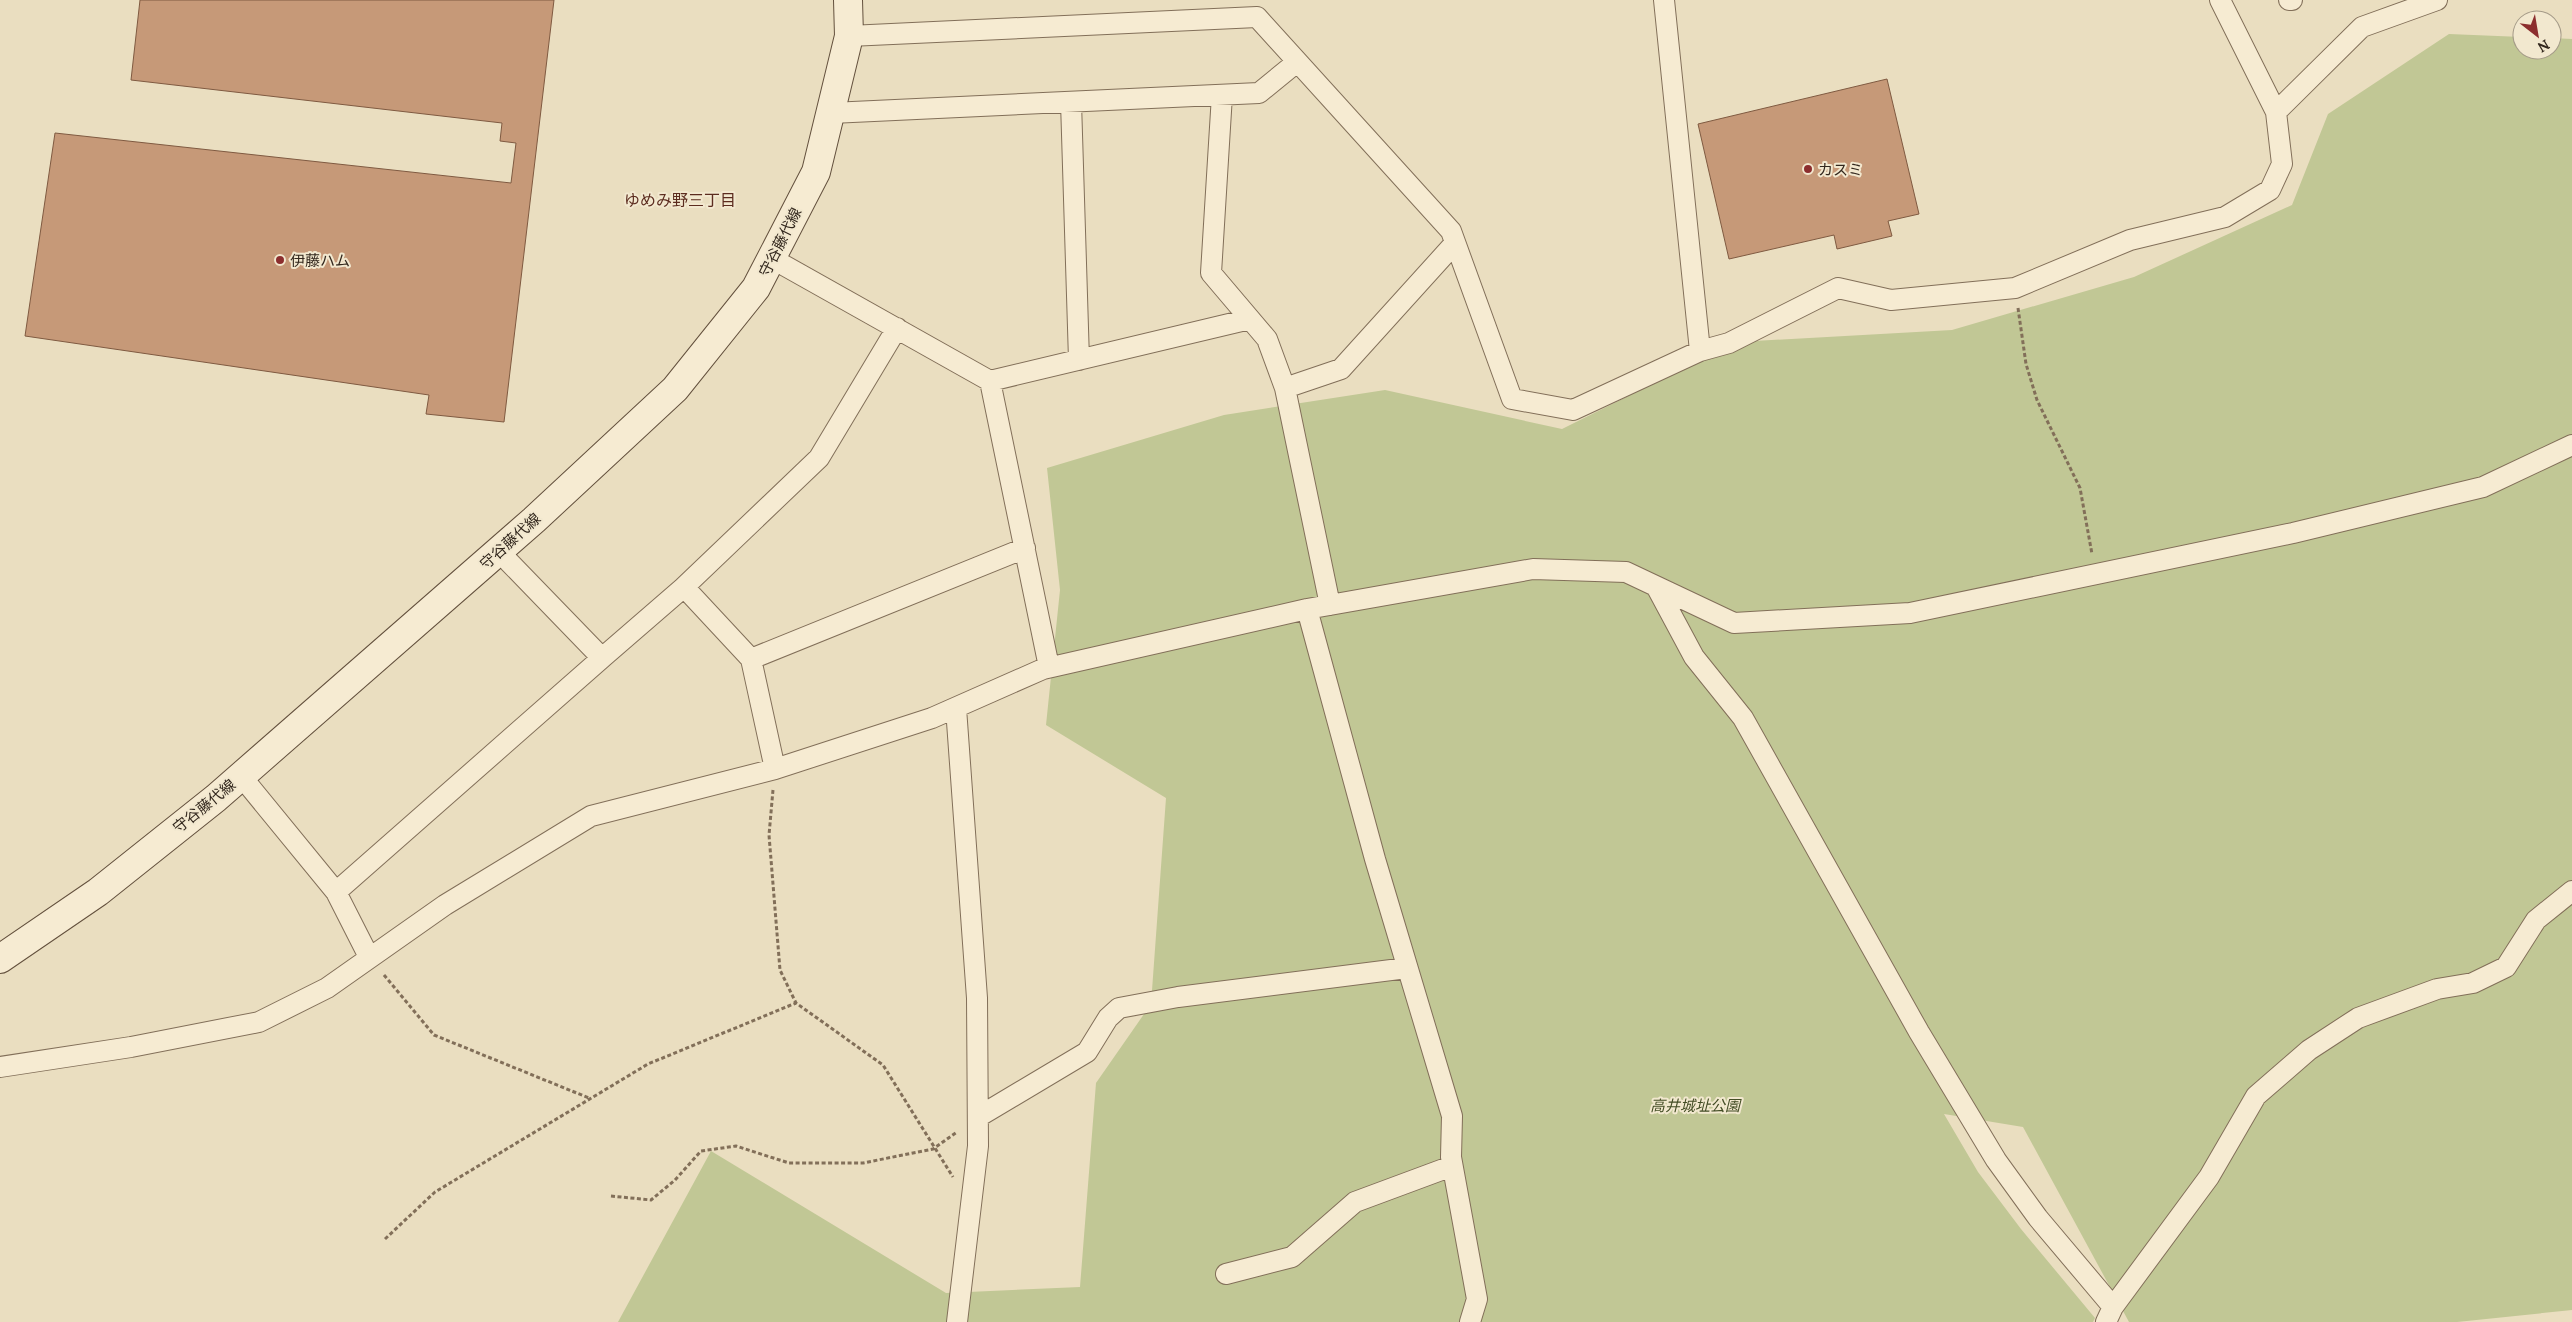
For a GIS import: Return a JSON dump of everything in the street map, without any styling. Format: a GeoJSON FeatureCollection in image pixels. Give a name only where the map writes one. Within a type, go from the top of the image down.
{"type":"FeatureCollection","features":[{"type":"Feature","properties":{"kind":"main road","name":"守谷藤代線"},"geometry":{"type":"LineString","coordinates":[[0,959],[98,892],[241,776],[500,550],[675,390],[756,288],[816,172],[849,36],[848,0]]}},
{"type":"Feature","properties":{"kind":"street"},"geometry":{"type":"LineString","coordinates":[[1664,0],[1700,351]]}},
{"type":"Feature","properties":{"kind":"street"},"geometry":{"type":"LineString","coordinates":[[849,36],[1257,17],[1451,231],[1512,399],[1573,410],[1700,351],[1729,342],[1838,288],[1891,300],[2016,288],[2130,240],[2224,217],[2270,190],[2282,164],[2276,112],[2220,0]]}},
{"type":"Feature","properties":{"kind":"street"},"geometry":{"type":"LineString","coordinates":[[2276,112],[2362,27],[2437,0]]}},
{"type":"Feature","properties":{"kind":"street"},"geometry":{"type":"LineString","coordinates":[[830,113],[1259,93],[1297,62]]}},
{"type":"Feature","properties":{"kind":"street"},"geometry":{"type":"LineString","coordinates":[[1222,95],[1211,273],[1267,339],[1285,388],[1330,605]]}},
{"type":"Feature","properties":{"kind":"street"},"geometry":{"type":"LineString","coordinates":[[1071,102],[1079,360]]}},
{"type":"Feature","properties":{"kind":"street"},"geometry":{"type":"LineString","coordinates":[[1285,388],[1341,369],[1455,243]]}},
{"type":"Feature","properties":{"kind":"street"},"geometry":{"type":"LineString","coordinates":[[771,258],[990,380],[1250,319]]}},
{"type":"Feature","properties":{"kind":"street"},"geometry":{"type":"LineString","coordinates":[[336,892],[684,587],[819,458],[897,328]]}},
{"type":"Feature","properties":{"kind":"street"},"geometry":{"type":"LineString","coordinates":[[990,380],[1049,667]]}},
{"type":"Feature","properties":{"kind":"street"},"geometry":{"type":"LineString","coordinates":[[0,1067],[131,1047],[259,1022],[327,988],[445,905],[591,816],[775,769],[932,718],[1049,667],[1330,605],[1533,568],[1626,572],[1734,623],[1910,613],[2293,533],[2483,487],[2572,445]]}},
{"type":"Feature","properties":{"kind":"street"},"geometry":{"type":"LineString","coordinates":[[751,658],[1025,548]]}},
{"type":"Feature","properties":{"kind":"street"},"geometry":{"type":"LineString","coordinates":[[500,550],[508,562],[602,658]]}},
{"type":"Feature","properties":{"kind":"street"},"geometry":{"type":"LineString","coordinates":[[684,587],[751,658],[775,769]]}},
{"type":"Feature","properties":{"kind":"street"},"geometry":{"type":"LineString","coordinates":[[1657,588],[1694,657],[1743,718],[1919,1032],[1996,1160],[2109,1314],[2209,1177],[2256,1096],[2309,1050],[2358,1018],[2438,990],[2473,983],[2506,967],[2536,920],[2572,891]]}},
{"type":"Feature","properties":{"kind":"street"},"geometry":{"type":"LineString","coordinates":[[1307,610],[1375,859],[1452,1116],[1452,1166],[1477,1299],[1470,1322]]}},
{"type":"Feature","properties":{"kind":"street"},"geometry":{"type":"LineString","coordinates":[[956,708],[977,998],[978,1117],[978,1146],[972,1205],[957,1322]]}},
{"type":"Feature","properties":{"kind":"street"},"geometry":{"type":"LineString","coordinates":[[241,776],[336,892],[369,957]]}},
{"type":"Feature","properties":{"kind":"street"},"geometry":{"type":"LineString","coordinates":[[978,1117],[1087,1052],[1108,1018],[1119,1008],[1178,997],[1407,968]]}},
{"type":"Feature","properties":{"kind":"street"},"geometry":{"type":"LineString","coordinates":[[1226,1274],[1292,1257],[1355,1202],[1452,1166]]}},
{"type":"Feature","properties":{"kind":"path"},"geometry":{"type":"LineString","coordinates":[[2016,288],[2026,364],[2037,400],[2080,488],[2096,574]]}},
{"type":"Feature","properties":{"kind":"path"},"geometry":{"type":"LineString","coordinates":[[775,769],[769,835],[780,970],[796,1003],[883,1065],[933,1149],[972,1205]]}},
{"type":"Feature","properties":{"kind":"path"},"geometry":{"type":"LineString","coordinates":[[369,957],[434,1035],[590,1098]]}},
{"type":"Feature","properties":{"kind":"path"},"geometry":{"type":"LineString","coordinates":[[385,1239],[435,1192],[648,1064],[796,1003]]}},
{"type":"Feature","properties":{"kind":"path"},"geometry":{"type":"LineString","coordinates":[[611,1196],[651,1200],[675,1180],[701,1151],[736,1146],[789,1163],[863,1163],[933,1149],[978,1117]]}},
{"type":"Feature","properties":{"kind":"green space","name":"高井城址公園"},"geometry":{"type":"Polygon","coordinates":[[[2449,34],[2512,37],[2512,60],[2562,60],[2562,38],[2572,39],[2572,1310],[2457,1322],[2129,1322],[2023,1127],[1944,1114],[1978,1172],[2021,1229],[2095,1318],[2093,1322],[618,1322],[711,1151],[946,1293],[1080,1287],[1096,1083],[1151,1004],[1166,798],[1046,725],[1060,590],[1047,468],[1224,415],[1385,390],[1562,429],[1737,342],[1952,330],[2134,277],[2292,205],[2328,114],[2449,34]]]}},
{"type":"Feature","properties":{"kind":"building","name":"伊藤ハム"},"geometry":{"type":"Polygon","coordinates":[[[140,0],[554,0],[504,422],[426,414],[429,395],[25,336],[55,133],[511,183],[516,143],[500,141],[502,123],[131,80],[140,0]]]}},
{"type":"Feature","properties":{"kind":"building","name":"カスミ"},"geometry":{"type":"Polygon","coordinates":[[[1887,79],[1919,214],[1888,221],[1892,236],[1837,249],[1834,235],[1729,259],[1698,124],[1887,79]]]}},
{"type":"Feature","properties":{"kind":"place","name":"カスミ"},"geometry":{"type":"Point","coordinates":[1808,169]}},
{"type":"Feature","properties":{"kind":"place","name":"伊藤ハム"},"geometry":{"type":"Point","coordinates":[280,260]}},
{"type":"Feature","properties":{"kind":"district","name":"ゆめみ野三丁目"},"geometry":{"type":"Point","coordinates":[680,200]}}]}
